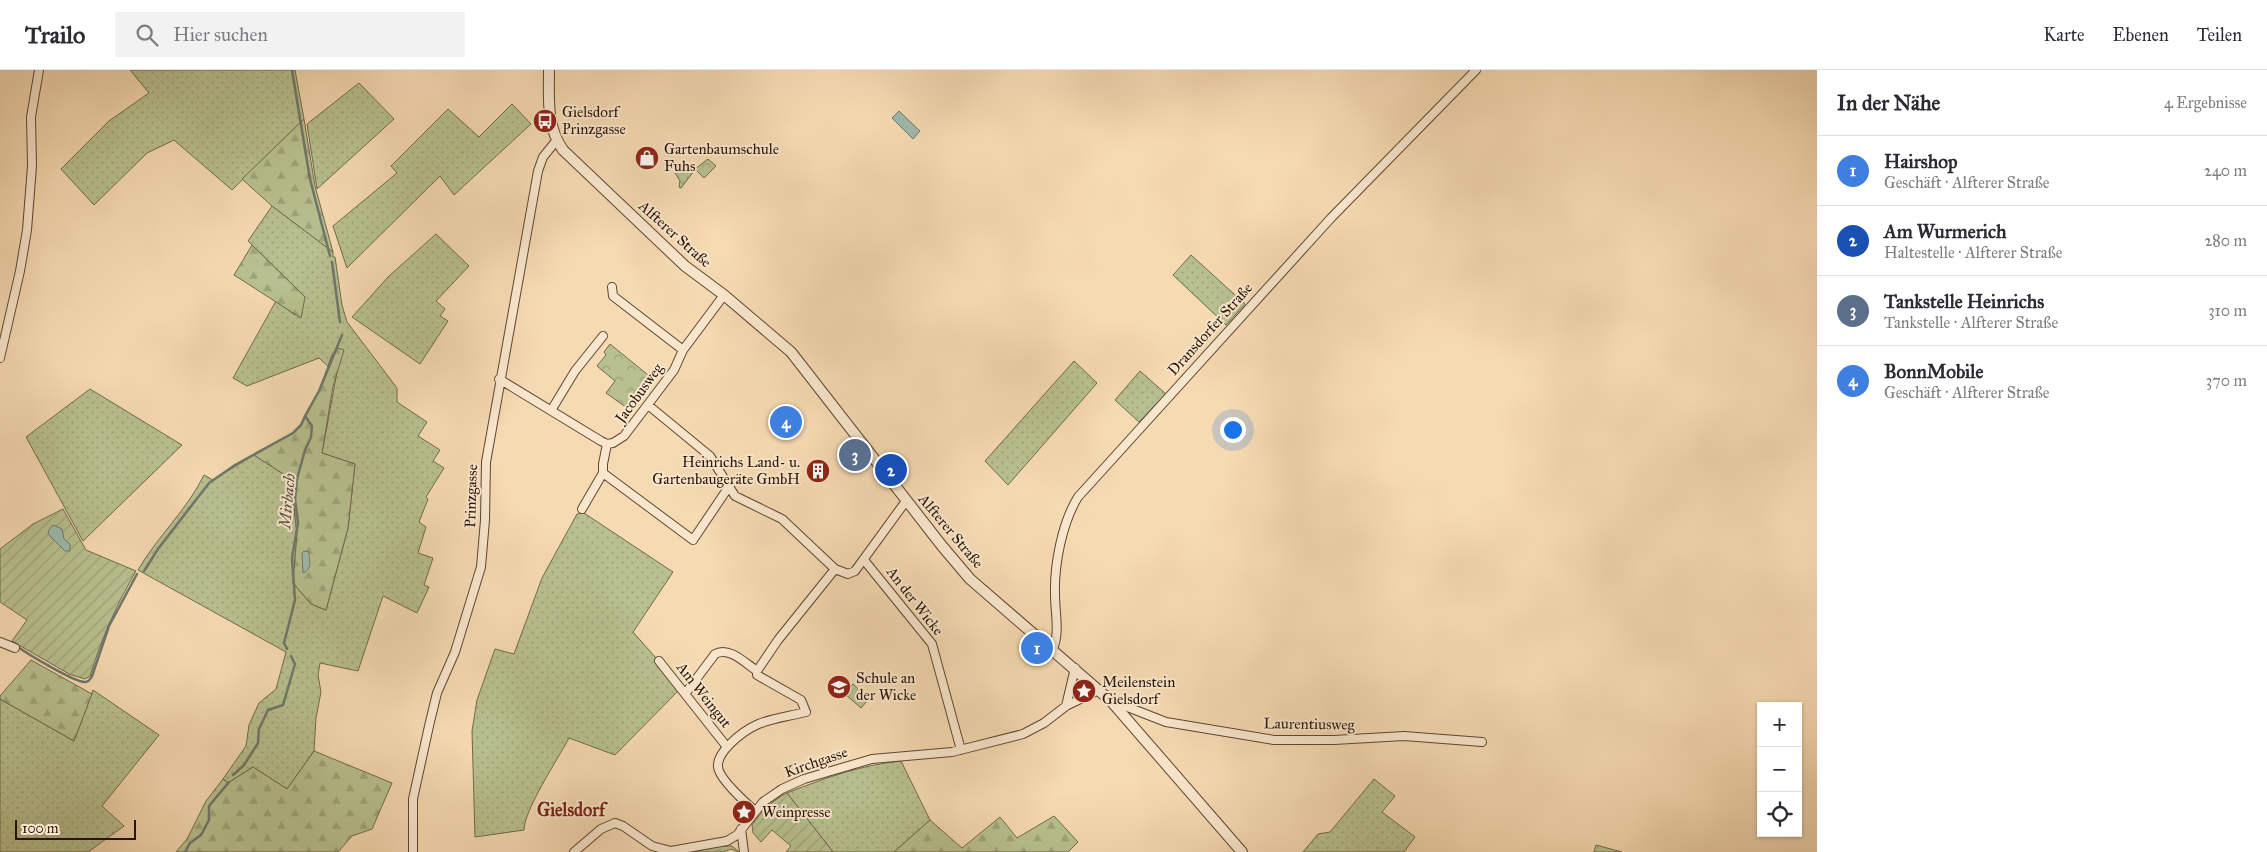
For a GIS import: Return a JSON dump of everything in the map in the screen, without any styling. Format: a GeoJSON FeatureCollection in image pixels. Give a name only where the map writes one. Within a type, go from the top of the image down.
{"type":"FeatureCollection","features":[{"type":"Feature","properties":{"kind":"street"},"geometry":{"type":"LineString","coordinates":[[0,358],[20,271],[27,230],[32,166],[30,118],[39,70]]}},
{"type":"Feature","properties":{"kind":"street"},"geometry":{"type":"LineString","coordinates":[[549,70],[550,120],[556,141]]}},
{"type":"Feature","properties":{"kind":"street","name":"Dransdorfer Straße"},"geometry":{"type":"LineString","coordinates":[[1053,649],[1057,640],[1055,586],[1059,558],[1069,512],[1078,497],[1330,218],[1476,70]]}},
{"type":"Feature","properties":{"kind":"street","name":"Alfterer Straße"},"geometry":{"type":"LineString","coordinates":[[556,141],[570,158],[685,266],[724,295],[791,352],[906,501],[970,578],[1111,701],[1242,852]]}},
{"type":"Feature","properties":{"kind":"street","name":"Prinzgasse"},"geometry":{"type":"LineString","coordinates":[[413,852],[413,799],[425,743],[437,694],[456,652],[481,566],[485,520],[486,462],[538,171],[543,157],[556,141]]}},
{"type":"Feature","properties":{"kind":"street"},"geometry":{"type":"LineString","coordinates":[[612,288],[613,296],[683,350]]}},
{"type":"Feature","properties":{"kind":"street","name":"Jacobusweg"},"geometry":{"type":"LineString","coordinates":[[607,444],[622,438],[648,405],[674,370],[683,350],[724,295]]}},
{"type":"Feature","properties":{"kind":"street"},"geometry":{"type":"LineString","coordinates":[[552,409],[575,371],[603,336]]}},
{"type":"Feature","properties":{"kind":"street"},"geometry":{"type":"LineString","coordinates":[[500,379],[607,444],[603,473],[582,509]]}},
{"type":"Feature","properties":{"kind":"street"},"geometry":{"type":"LineString","coordinates":[[648,405],[710,456],[728,488],[735,496],[782,519],[835,569],[848,574],[855,571],[864,560],[906,501]]}},
{"type":"Feature","properties":{"kind":"street"},"geometry":{"type":"LineString","coordinates":[[603,473],[693,540],[728,488]]}},
{"type":"Feature","properties":{"kind":"street","name":"An der Wicke"},"geometry":{"type":"LineString","coordinates":[[864,560],[932,644],[961,750]]}},
{"type":"Feature","properties":{"kind":"street"},"geometry":{"type":"LineString","coordinates":[[757,671],[778,640],[835,569]]}},
{"type":"Feature","properties":{"kind":"street"},"geometry":{"type":"LineString","coordinates":[[0,642],[15,648]]}},
{"type":"Feature","properties":{"kind":"street"},"geometry":{"type":"LineString","coordinates":[[685,694],[715,654],[728,652],[757,671],[757,675],[801,700],[806,712],[751,725],[727,747],[720,757],[718,769],[741,799],[755,811]]}},
{"type":"Feature","properties":{"kind":"street","name":"Am Weingut"},"geometry":{"type":"LineString","coordinates":[[659,661],[727,747]]}},
{"type":"Feature","properties":{"kind":"street"},"geometry":{"type":"LineString","coordinates":[[1066,706],[1075,668]]}},
{"type":"Feature","properties":{"kind":"street","name":"Kirchgasse"},"geometry":{"type":"LineString","coordinates":[[574,852],[601,829],[615,823],[623,826],[652,846],[671,851],[727,841],[735,837],[755,811],[771,795],[793,783],[846,766],[883,757],[961,750],[1030,731],[1066,706],[1099,690]]}},
{"type":"Feature","properties":{"kind":"street","name":"Laurentiusweg"},"geometry":{"type":"LineString","coordinates":[[1111,701],[1166,722],[1274,740],[1296,741],[1404,736],[1482,742]]}},
{"type":"Feature","properties":{"kind":"street"},"geometry":{"type":"LineString","coordinates":[[741,829],[744,852]]}},
{"type":"Feature","properties":{"kind":"green space"},"geometry":{"type":"Polygon","coordinates":[[[130,70],[295,70],[304,119],[232,190],[174,140],[147,153],[94,205],[61,169],[109,121],[149,93],[130,70]]]}},
{"type":"Feature","properties":{"kind":"green space"},"geometry":{"type":"Polygon","coordinates":[[[359,83],[394,119],[317,189],[307,124],[359,83]]]}},
{"type":"Feature","properties":{"kind":"green space"},"geometry":{"type":"Polygon","coordinates":[[[512,104],[531,124],[454,195],[440,176],[347,268],[333,226],[397,173],[391,166],[448,109],[479,137],[512,104]]]}},
{"type":"Feature","properties":{"kind":"green space"},"geometry":{"type":"Polygon","coordinates":[[[304,119],[315,186],[333,252],[272,206],[242,179],[304,119]]]}},
{"type":"Feature","properties":{"kind":"green space"},"geometry":{"type":"Polygon","coordinates":[[[708,159],[716,166],[704,178],[695,169],[708,159]]]}},
{"type":"Feature","properties":{"kind":"green space"},"geometry":{"type":"Polygon","coordinates":[[[688,168],[694,171],[681,188],[679,187],[680,181],[675,173],[688,168]]]}},
{"type":"Feature","properties":{"kind":"green space"},"geometry":{"type":"Polygon","coordinates":[[[272,206],[333,252],[342,305],[347,322],[397,388],[397,402],[427,422],[418,436],[440,450],[433,461],[444,468],[426,497],[428,499],[419,522],[426,527],[418,553],[433,558],[424,585],[429,587],[417,613],[383,596],[358,671],[320,663],[318,675],[321,692],[316,718],[314,751],[287,789],[253,767],[228,783],[223,779],[246,746],[249,725],[259,703],[276,689],[286,652],[138,570],[189,500],[204,475],[213,480],[254,455],[291,479],[297,534],[293,583],[311,604],[326,610],[348,528],[355,464],[322,453],[337,372],[332,355],[328,366],[319,358],[247,386],[233,378],[276,301],[295,315],[305,297],[248,241],[272,206]]]}},
{"type":"Feature","properties":{"kind":"green space"},"geometry":{"type":"Polygon","coordinates":[[[436,234],[469,266],[436,301],[445,309],[440,316],[448,321],[420,364],[352,317],[389,276],[436,234]]]}},
{"type":"Feature","properties":{"kind":"green space"},"geometry":{"type":"Polygon","coordinates":[[[252,245],[305,297],[301,318],[234,275],[252,245]]]}},
{"type":"Feature","properties":{"kind":"green space"},"geometry":{"type":"Polygon","coordinates":[[[1191,255],[1245,304],[1226,325],[1173,275],[1191,255]]]}},
{"type":"Feature","properties":{"kind":"green space"},"geometry":{"type":"Polygon","coordinates":[[[610,344],[653,379],[630,410],[606,393],[615,381],[597,366],[606,355],[604,352],[610,344]]]}},
{"type":"Feature","properties":{"kind":"green space"},"geometry":{"type":"Polygon","coordinates":[[[338,348],[344,350],[333,386],[322,453],[355,464],[348,528],[326,610],[311,604],[293,583],[297,534],[291,479],[254,455],[293,433],[301,426],[319,391],[332,355],[338,348]]]}},
{"type":"Feature","properties":{"kind":"green space"},"geometry":{"type":"Polygon","coordinates":[[[1074,361],[1097,383],[1008,485],[985,461],[1074,361]]]}},
{"type":"Feature","properties":{"kind":"green space"},"geometry":{"type":"Polygon","coordinates":[[[1140,371],[1166,394],[1139,422],[1115,400],[1140,371]]]}},
{"type":"Feature","properties":{"kind":"green space"},"geometry":{"type":"Polygon","coordinates":[[[90,389],[182,445],[83,541],[26,437],[90,389]]]}},
{"type":"Feature","properties":{"kind":"green space"},"geometry":{"type":"Polygon","coordinates":[[[63,509],[86,550],[136,571],[110,622],[90,676],[85,679],[69,674],[12,641],[27,620],[0,602],[0,549],[33,524],[63,509]]]}},
{"type":"Feature","properties":{"kind":"green space"},"geometry":{"type":"Polygon","coordinates":[[[584,513],[673,572],[633,632],[656,658],[654,660],[678,691],[615,755],[569,738],[529,810],[524,830],[475,837],[472,731],[477,700],[495,649],[514,654],[542,578],[577,514],[584,513]]]}},
{"type":"Feature","properties":{"kind":"green space"},"geometry":{"type":"Polygon","coordinates":[[[31,660],[92,694],[74,741],[0,699],[0,696],[31,660]]]}},
{"type":"Feature","properties":{"kind":"green space"},"geometry":{"type":"Polygon","coordinates":[[[1077,682],[1085,690],[1071,700],[1074,685],[1077,682]]]}},
{"type":"Feature","properties":{"kind":"green space"},"geometry":{"type":"Polygon","coordinates":[[[853,684],[869,699],[861,708],[844,693],[853,684]]]}},
{"type":"Feature","properties":{"kind":"green space"},"geometry":{"type":"Polygon","coordinates":[[[93,690],[159,735],[102,806],[124,826],[88,852],[0,852],[0,699],[74,741],[93,690]]]}},
{"type":"Feature","properties":{"kind":"green space"},"geometry":{"type":"Polygon","coordinates":[[[314,751],[392,783],[372,829],[352,836],[338,852],[176,852],[187,839],[206,801],[223,779],[228,783],[253,767],[287,789],[314,751]]]}},
{"type":"Feature","properties":{"kind":"green space"},"geometry":{"type":"Polygon","coordinates":[[[901,761],[930,820],[894,852],[833,852],[787,793],[843,773],[901,761]]]}},
{"type":"Feature","properties":{"kind":"green space"},"geometry":{"type":"Polygon","coordinates":[[[1374,779],[1395,796],[1382,812],[1415,837],[1404,852],[1303,852],[1318,834],[1330,832],[1374,779]]]}},
{"type":"Feature","properties":{"kind":"green space"},"geometry":{"type":"Polygon","coordinates":[[[787,793],[833,852],[786,852],[791,846],[772,830],[761,842],[753,833],[752,825],[760,815],[772,803],[787,793]]]}},
{"type":"Feature","properties":{"kind":"green space"},"geometry":{"type":"Polygon","coordinates":[[[1054,816],[1078,842],[1068,852],[894,852],[930,820],[962,848],[1000,817],[1017,838],[1054,816]]]}},
{"type":"Feature","properties":{"kind":"green space"},"geometry":{"type":"Polygon","coordinates":[[[1596,845],[1622,852],[1594,852],[1596,845]]]}},
{"type":"Feature","properties":{"kind":"green space"},"geometry":{"type":"Polygon","coordinates":[[[720,846],[732,846],[739,852],[731,849],[723,852],[693,852],[720,846]]]}},
{"type":"Feature","properties":{"kind":"shaded area"},"geometry":{"type":"Polygon","coordinates":[[[899,111],[920,131],[913,139],[892,118],[899,111]]]}},
{"type":"Feature","properties":{"kind":"shaded area"},"geometry":{"type":"Polygon","coordinates":[[[53,525],[62,529],[64,539],[70,544],[70,551],[65,551],[48,534],[53,525]]]}},
{"type":"Feature","properties":{"kind":"shaded area"},"geometry":{"type":"Polygon","coordinates":[[[304,551],[309,552],[310,564],[303,573],[302,553],[304,551]]]}},
{"type":"Feature","properties":{"kind":"waterway","name":"Mirbach"},"geometry":{"type":"LineString","coordinates":[[292,70],[310,179],[330,256]]}},
{"type":"Feature","properties":{"kind":"waterway","name":"Mirbach"},"geometry":{"type":"LineString","coordinates":[[332,262],[340,322]]}},
{"type":"Feature","properties":{"kind":"waterway","name":"Mirbach"},"geometry":{"type":"LineString","coordinates":[[287,649],[284,643],[295,600],[292,558],[298,523],[295,499],[297,479],[305,450],[311,437],[312,426],[305,416],[319,391],[342,335]]}},
{"type":"Feature","properties":{"kind":"waterway"},"geometry":{"type":"LineString","coordinates":[[144,571],[158,549],[209,483],[235,465],[293,433],[301,425],[305,416]]}},
{"type":"Feature","properties":{"kind":"waterway"},"geometry":{"type":"LineString","coordinates":[[18,647],[63,674],[81,681],[88,681],[92,676],[109,626],[137,574]]}},
{"type":"Feature","properties":{"kind":"waterway","name":"Mirbach"},"geometry":{"type":"LineString","coordinates":[[233,775],[244,765],[258,743],[259,729],[268,710],[283,705],[295,664],[291,656]]}},
{"type":"Feature","properties":{"kind":"waterway","name":"Mirbach"},"geometry":{"type":"LineString","coordinates":[[185,852],[190,843],[201,835],[209,820],[209,806],[229,782]]}},
{"type":"Feature","properties":{"kind":"place","name":"Gielsdorf Prinzgasse"},"geometry":{"type":"Point","coordinates":[545,121]}},
{"type":"Feature","properties":{"kind":"place","name":"Gartenbaumschule Fuhs"},"geometry":{"type":"Point","coordinates":[647,158]}},
{"type":"Feature","properties":{"kind":"place","name":"BonnMobile"},"geometry":{"type":"Point","coordinates":[786,422]}},
{"type":"Feature","properties":{"kind":"place","name":"Tankstelle Heinrichs"},"geometry":{"type":"Point","coordinates":[855,455]}},
{"type":"Feature","properties":{"kind":"place","name":"Am Wurmerich"},"geometry":{"type":"Point","coordinates":[891,470]}},
{"type":"Feature","properties":{"kind":"place","name":"Heinrichs Land- u. Gartenbaugeräte GmbH"},"geometry":{"type":"Point","coordinates":[818,471]}},
{"type":"Feature","properties":{"kind":"place","name":"Hairshop"},"geometry":{"type":"Point","coordinates":[1037,648]}},
{"type":"Feature","properties":{"kind":"place","name":"Schule an der Wicke"},"geometry":{"type":"Point","coordinates":[839,687]}},
{"type":"Feature","properties":{"kind":"place","name":"Meilenstein Gielsdorf"},"geometry":{"type":"Point","coordinates":[1084,691]}},
{"type":"Feature","properties":{"kind":"place","name":"Weinpresse"},"geometry":{"type":"Point","coordinates":[744,812]}},
{"type":"Feature","properties":{"kind":"district","name":"Gielsdorf"},"geometry":{"type":"Point","coordinates":[571,810]}}]}
